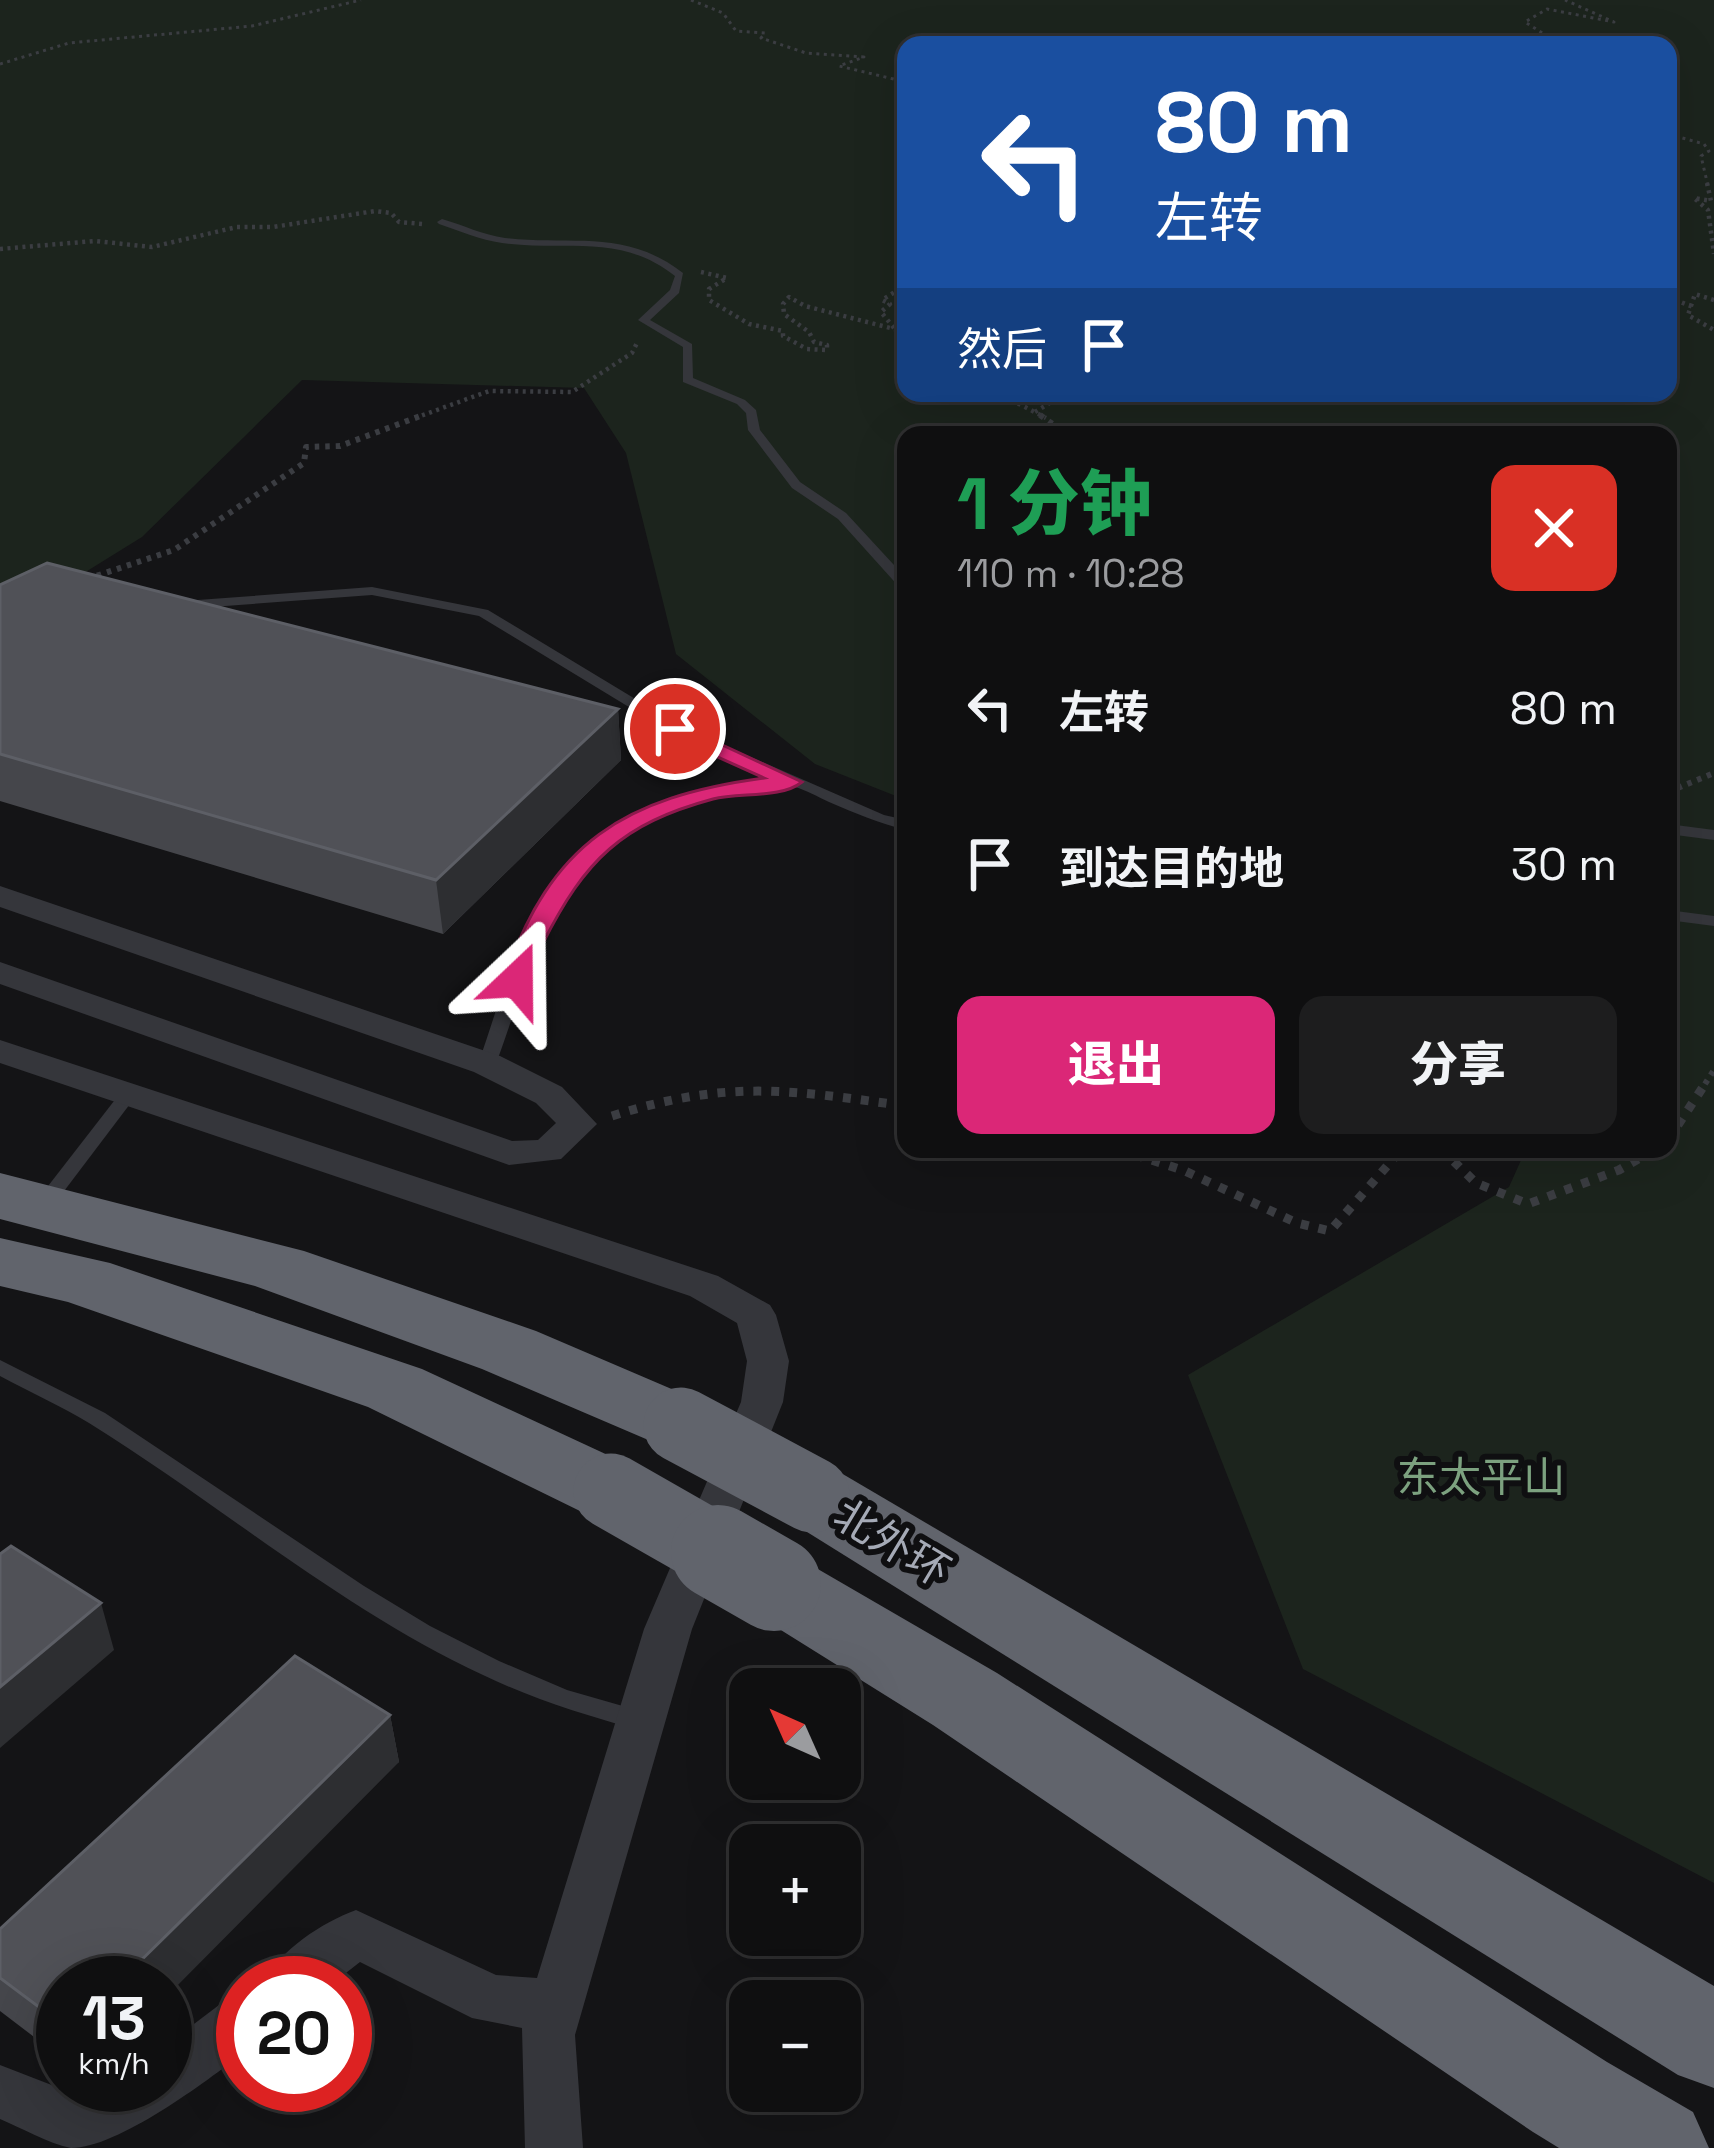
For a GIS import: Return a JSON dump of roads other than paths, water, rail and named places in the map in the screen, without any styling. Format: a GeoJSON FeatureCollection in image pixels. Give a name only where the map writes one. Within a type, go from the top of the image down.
{"type":"FeatureCollection","features":[{"type":"Feature","properties":{"kind":"highway","name":"北外环"},"geometry":{"type":"LineString","coordinates":[[14,1222],[278,1268],[508,1350],[681,1424],[812,1495],[1714,2041]]}},
{"type":"Feature","properties":{"kind":"highway"},"geometry":{"type":"LineString","coordinates":[[14,1222],[84,1281],[395,1388],[611,1491],[964,1699],[1570,2097],[1656,2148]]}},
{"type":"Feature","properties":{"kind":"street"},"geometry":{"type":"LineString","coordinates":[[0,896],[487,1064],[549,1095],[578,1124],[548,1151],[509,1153],[0,972]]}},
{"type":"Feature","properties":{"kind":"street"},"geometry":{"type":"LineString","coordinates":[[0,1051],[704,1286],[756,1315],[768,1361],[761,1402],[668,1629],[547,2035],[554,2148]]}},
{"type":"Feature","properties":{"kind":"street"},"geometry":{"type":"LineString","coordinates":[[327,1956],[356,1934],[491,2000],[556,2005]]}},
{"type":"Feature","properties":{"kind":"street"},"geometry":{"type":"LineString","coordinates":[[192,2059],[216,2041]]}},
{"type":"Feature","properties":{"kind":"street"},"geometry":{"type":"LineString","coordinates":[[0,2092],[36,2106]]}},
{"type":"Feature","properties":{"kind":"street"},"geometry":{"type":"LineString","coordinates":[[50,2112],[83,2125],[107,2112]]}},
{"type":"Feature","properties":{"kind":"lane"},"geometry":{"type":"LineString","coordinates":[[442,222],[502,241],[638,248],[680,275],[675,291],[643,320],[688,346],[687,380],[741,402],[752,412],[754,430],[796,484],[842,517],[897,576]]}},
{"type":"Feature","properties":{"kind":"lane"},"geometry":{"type":"LineString","coordinates":[[173,606],[372,591],[483,614],[675,729],[790,782],[897,822]]}},
{"type":"Feature","properties":{"kind":"lane"},"geometry":{"type":"LineString","coordinates":[[487,1064],[527,948],[571,871],[615,830],[709,793],[790,782]]}},
{"type":"Feature","properties":{"kind":"lane"},"geometry":{"type":"LineString","coordinates":[[1677,830],[1714,835]]}},
{"type":"Feature","properties":{"kind":"lane"},"geometry":{"type":"LineString","coordinates":[[1677,916],[1714,921]]}},
{"type":"Feature","properties":{"kind":"lane"},"geometry":{"type":"LineString","coordinates":[[14,1222],[127,1096]]}},
{"type":"Feature","properties":{"kind":"lane"},"geometry":{"type":"LineString","coordinates":[[0,1367],[96,1418],[420,1634],[513,1681],[586,1708],[641,1720]]}},
{"type":"Feature","properties":{"kind":"park label","name":"东太平山"},"geometry":{"type":"Point","coordinates":[1481,1477]}}]}
